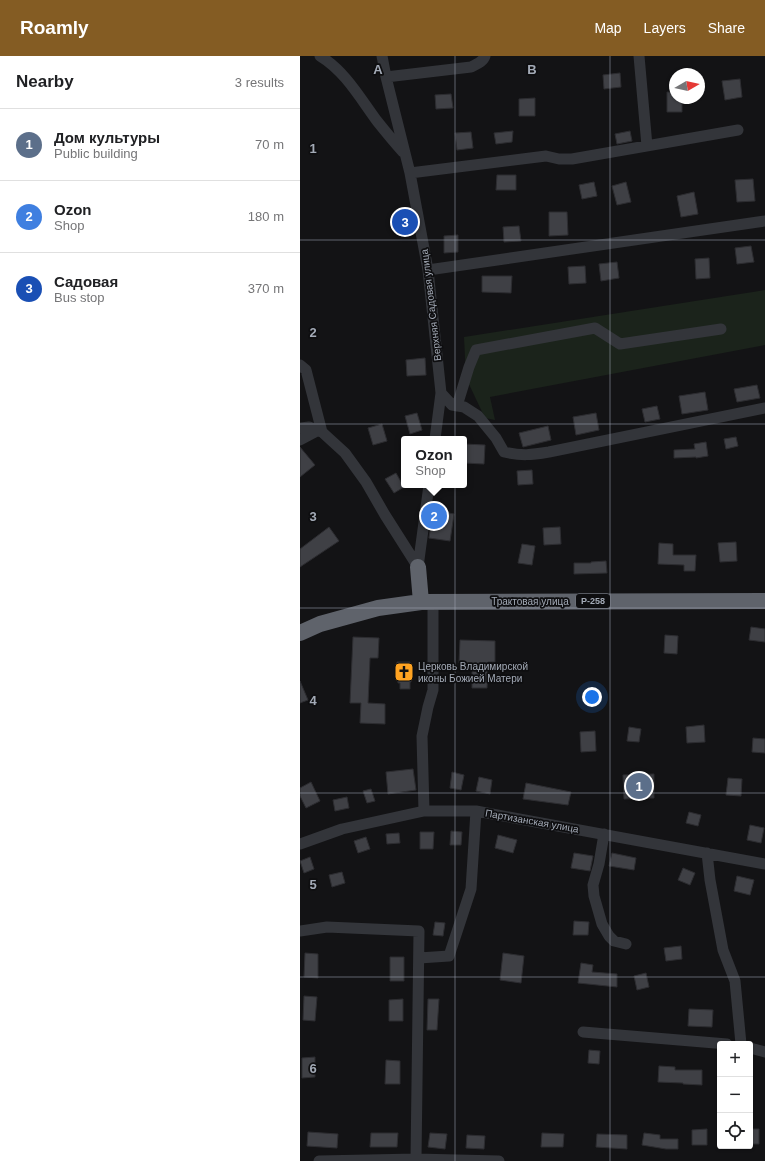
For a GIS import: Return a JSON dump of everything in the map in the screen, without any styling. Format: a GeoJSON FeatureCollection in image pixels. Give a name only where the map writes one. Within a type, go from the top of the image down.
{"type":"FeatureCollection","features":[{"type":"Feature","properties":{"kind":"highway"},"geometry":{"type":"LineString","coordinates":[[418,568],[427,602]]}},
{"type":"Feature","properties":{"kind":"highway","name":"Трактовая улица"},"geometry":{"type":"LineString","coordinates":[[300,633],[320,624],[378,608],[427,602],[765,601]]}},
{"type":"Feature","properties":{"kind":"street"},"geometry":{"type":"LineString","coordinates":[[320,56],[335,67],[352,86],[377,121],[405,154]]}},
{"type":"Feature","properties":{"kind":"street","name":"Верхняя Садовая улица"},"geometry":{"type":"LineString","coordinates":[[382,56],[410,173],[428,270],[440,393],[435,436]]}},
{"type":"Feature","properties":{"kind":"street"},"geometry":{"type":"LineString","coordinates":[[386,77],[471,67],[480,63],[485,56]]}},
{"type":"Feature","properties":{"kind":"street"},"geometry":{"type":"LineString","coordinates":[[639,56],[647,146]]}},
{"type":"Feature","properties":{"kind":"street"},"geometry":{"type":"LineString","coordinates":[[410,173],[546,156],[559,159],[572,159],[738,130]]}},
{"type":"Feature","properties":{"kind":"street"},"geometry":{"type":"LineString","coordinates":[[428,270],[765,221]]}},
{"type":"Feature","properties":{"kind":"street"},"geometry":{"type":"LineString","coordinates":[[457,406],[476,350],[595,328],[620,344],[721,329]]}},
{"type":"Feature","properties":{"kind":"street"},"geometry":{"type":"LineString","coordinates":[[300,365],[306,370],[320,431]]}},
{"type":"Feature","properties":{"kind":"street"},"geometry":{"type":"LineString","coordinates":[[440,393],[452,405],[464,407],[478,416],[496,438],[504,452],[520,455],[542,453],[765,408]]}},
{"type":"Feature","properties":{"kind":"street"},"geometry":{"type":"LineString","coordinates":[[300,428],[309,427],[320,431],[344,453],[366,482],[418,568]]}},
{"type":"Feature","properties":{"kind":"street"},"geometry":{"type":"LineString","coordinates":[[300,440],[320,431]]}},
{"type":"Feature","properties":{"kind":"street"},"geometry":{"type":"LineString","coordinates":[[418,568],[429,488]]}},
{"type":"Feature","properties":{"kind":"street"},"geometry":{"type":"LineString","coordinates":[[424,810],[422,736],[433,690],[427,602]]}},
{"type":"Feature","properties":{"kind":"street","name":"Партизанская улица"},"geometry":{"type":"LineString","coordinates":[[300,844],[342,829],[424,810],[476,811],[765,864]]}},
{"type":"Feature","properties":{"kind":"street"},"geometry":{"type":"LineString","coordinates":[[419,958],[449,956],[471,889],[476,811]]}},
{"type":"Feature","properties":{"kind":"street"},"geometry":{"type":"LineString","coordinates":[[604,834],[599,864],[593,885],[594,896],[602,924],[614,941],[626,944]]}},
{"type":"Feature","properties":{"kind":"street"},"geometry":{"type":"LineString","coordinates":[[707,853],[710,880],[723,950],[735,981],[741,1041]]}},
{"type":"Feature","properties":{"kind":"street"},"geometry":{"type":"LineString","coordinates":[[300,931],[327,927],[419,931],[416,1159]]}},
{"type":"Feature","properties":{"kind":"street"},"geometry":{"type":"LineString","coordinates":[[583,1032],[717,1043]]}},
{"type":"Feature","properties":{"kind":"street"},"geometry":{"type":"LineString","coordinates":[[753,1049],[765,1052]]}},
{"type":"Feature","properties":{"kind":"street"},"geometry":{"type":"LineString","coordinates":[[319,1161],[416,1159],[499,1161]]}},
{"type":"Feature","properties":{"kind":"shaded area"},"geometry":{"type":"Polygon","coordinates":[[[765,290],[765,345],[490,397],[495,420],[485,418],[466,378],[464,337],[765,290]]]}},
{"type":"Feature","properties":{"kind":"building"},"geometry":{"type":"Polygon","coordinates":[[[620,73],[621,87],[604,89],[603,75],[620,73]]]}},
{"type":"Feature","properties":{"kind":"building"},"geometry":{"type":"Polygon","coordinates":[[[740,79],[742,97],[725,100],[722,81],[740,79]]]}},
{"type":"Feature","properties":{"kind":"building"},"geometry":{"type":"Polygon","coordinates":[[[667,92],[669,92],[669,104],[682,104],[682,112],[667,112],[667,92]]]}},
{"type":"Feature","properties":{"kind":"building"},"geometry":{"type":"Polygon","coordinates":[[[451,94],[453,108],[436,109],[435,95],[451,94]]]}},
{"type":"Feature","properties":{"kind":"building"},"geometry":{"type":"Polygon","coordinates":[[[535,98],[535,116],[519,116],[519,99],[535,98]]]}},
{"type":"Feature","properties":{"kind":"building"},"geometry":{"type":"Polygon","coordinates":[[[513,131],[512,142],[496,144],[494,133],[513,131]]]}},
{"type":"Feature","properties":{"kind":"building"},"geometry":{"type":"Polygon","coordinates":[[[630,131],[632,141],[617,144],[615,134],[630,131]]]}},
{"type":"Feature","properties":{"kind":"building"},"geometry":{"type":"Polygon","coordinates":[[[471,132],[473,148],[457,150],[455,133],[471,132]]]}},
{"type":"Feature","properties":{"kind":"building"},"geometry":{"type":"Polygon","coordinates":[[[497,175],[516,175],[516,190],[496,190],[497,175]]]}},
{"type":"Feature","properties":{"kind":"building"},"geometry":{"type":"Polygon","coordinates":[[[753,179],[755,201],[737,202],[735,180],[753,179]]]}},
{"type":"Feature","properties":{"kind":"building"},"geometry":{"type":"Polygon","coordinates":[[[594,182],[597,196],[582,199],[579,185],[594,182]]]}},
{"type":"Feature","properties":{"kind":"building"},"geometry":{"type":"Polygon","coordinates":[[[626,182],[631,202],[617,205],[612,186],[626,182]]]}},
{"type":"Feature","properties":{"kind":"building"},"geometry":{"type":"Polygon","coordinates":[[[694,192],[698,214],[681,217],[677,196],[694,192]]]}},
{"type":"Feature","properties":{"kind":"building"},"geometry":{"type":"Polygon","coordinates":[[[549,212],[567,212],[568,235],[549,236],[549,212]]]}},
{"type":"Feature","properties":{"kind":"building"},"geometry":{"type":"Polygon","coordinates":[[[519,226],[521,241],[504,242],[503,227],[519,226]]]}},
{"type":"Feature","properties":{"kind":"building"},"geometry":{"type":"Polygon","coordinates":[[[458,235],[458,252],[444,253],[444,236],[458,235]]]}},
{"type":"Feature","properties":{"kind":"building"},"geometry":{"type":"Polygon","coordinates":[[[751,246],[754,262],[737,264],[735,248],[751,246]]]}},
{"type":"Feature","properties":{"kind":"building"},"geometry":{"type":"Polygon","coordinates":[[[709,258],[710,278],[696,279],[695,259],[709,258]]]}},
{"type":"Feature","properties":{"kind":"building"},"geometry":{"type":"Polygon","coordinates":[[[617,262],[619,278],[601,281],[599,264],[617,262]]]}},
{"type":"Feature","properties":{"kind":"building"},"geometry":{"type":"Polygon","coordinates":[[[585,266],[586,283],[569,284],[568,267],[585,266]]]}},
{"type":"Feature","properties":{"kind":"building"},"geometry":{"type":"Polygon","coordinates":[[[482,276],[512,276],[511,293],[482,292],[482,276]]]}},
{"type":"Feature","properties":{"kind":"building"},"geometry":{"type":"Polygon","coordinates":[[[425,358],[426,375],[407,376],[406,360],[425,358]]]}},
{"type":"Feature","properties":{"kind":"building"},"geometry":{"type":"Polygon","coordinates":[[[757,385],[760,398],[737,402],[734,389],[757,385]]]}},
{"type":"Feature","properties":{"kind":"building"},"geometry":{"type":"Polygon","coordinates":[[[705,392],[708,410],[682,414],[679,396],[705,392]]]}},
{"type":"Feature","properties":{"kind":"building"},"geometry":{"type":"Polygon","coordinates":[[[657,406],[660,419],[645,422],[642,409],[657,406]]]}},
{"type":"Feature","properties":{"kind":"building"},"geometry":{"type":"Polygon","coordinates":[[[417,413],[422,430],[410,434],[405,416],[417,413]]]}},
{"type":"Feature","properties":{"kind":"building"},"geometry":{"type":"Polygon","coordinates":[[[596,413],[599,430],[576,435],[573,417],[596,413]]]}},
{"type":"Feature","properties":{"kind":"building"},"geometry":{"type":"Polygon","coordinates":[[[382,424],[387,441],[373,445],[368,428],[382,424]]]}},
{"type":"Feature","properties":{"kind":"building"},"geometry":{"type":"Polygon","coordinates":[[[548,426],[551,440],[523,447],[519,433],[548,426]]]}},
{"type":"Feature","properties":{"kind":"building"},"geometry":{"type":"Polygon","coordinates":[[[736,437],[738,446],[726,449],[724,439],[736,437]]]}},
{"type":"Feature","properties":{"kind":"building"},"geometry":{"type":"Polygon","coordinates":[[[706,442],[708,456],[696,458],[674,458],[674,450],[695,449],[694,444],[706,442]]]}},
{"type":"Feature","properties":{"kind":"building"},"geometry":{"type":"Polygon","coordinates":[[[467,444],[485,445],[484,464],[467,463],[467,444]]]}},
{"type":"Feature","properties":{"kind":"building"},"geometry":{"type":"Polygon","coordinates":[[[300,447],[315,465],[300,477],[300,447]]]}},
{"type":"Feature","properties":{"kind":"building"},"geometry":{"type":"Polygon","coordinates":[[[532,470],[533,484],[518,485],[517,471],[532,470]]]}},
{"type":"Feature","properties":{"kind":"building"},"geometry":{"type":"Polygon","coordinates":[[[396,473],[401,482],[401,488],[402,488],[394,493],[385,479],[396,473]]]}},
{"type":"Feature","properties":{"kind":"building"},"geometry":{"type":"Polygon","coordinates":[[[433,510],[454,514],[450,541],[429,538],[433,510]]]}},
{"type":"Feature","properties":{"kind":"building"},"geometry":{"type":"Polygon","coordinates":[[[329,527],[339,541],[300,567],[300,549],[329,527]]]}},
{"type":"Feature","properties":{"kind":"building"},"geometry":{"type":"Polygon","coordinates":[[[560,527],[561,544],[544,545],[543,528],[560,527]]]}},
{"type":"Feature","properties":{"kind":"building"},"geometry":{"type":"Polygon","coordinates":[[[736,542],[737,561],[720,562],[718,543],[736,542]]]}},
{"type":"Feature","properties":{"kind":"building"},"geometry":{"type":"Polygon","coordinates":[[[659,543],[673,544],[673,555],[696,555],[695,571],[684,571],[684,565],[658,564],[659,543]]]}},
{"type":"Feature","properties":{"kind":"building"},"geometry":{"type":"Polygon","coordinates":[[[522,544],[535,546],[532,565],[518,563],[522,544]]]}},
{"type":"Feature","properties":{"kind":"building"},"geometry":{"type":"Polygon","coordinates":[[[606,561],[607,573],[574,574],[574,563],[606,561]]]}},
{"type":"Feature","properties":{"kind":"building"},"geometry":{"type":"Polygon","coordinates":[[[751,627],[765,629],[765,642],[749,640],[751,627]]]}},
{"type":"Feature","properties":{"kind":"building"},"geometry":{"type":"Polygon","coordinates":[[[665,635],[678,636],[677,654],[664,653],[665,635]]]}},
{"type":"Feature","properties":{"kind":"building"},"geometry":{"type":"Polygon","coordinates":[[[353,637],[379,638],[378,658],[370,658],[368,703],[385,704],[385,724],[360,723],[361,703],[350,703],[353,637]]]}},
{"type":"Feature","properties":{"kind":"building"},"geometry":{"type":"Polygon","coordinates":[[[460,640],[495,641],[495,662],[488,662],[487,688],[472,688],[472,664],[459,663],[460,640]]]}},
{"type":"Feature","properties":{"kind":"building","name":"Церковь Владимирской иконы Божией Матери"},"geometry":{"type":"Polygon","coordinates":[[[397,662],[410,662],[410,689],[400,689],[400,683],[398,683],[397,662]]]}},
{"type":"Feature","properties":{"kind":"building"},"geometry":{"type":"Polygon","coordinates":[[[300,681],[308,700],[300,703],[300,681]]]}},
{"type":"Feature","properties":{"kind":"building"},"geometry":{"type":"Polygon","coordinates":[[[704,725],[705,742],[687,743],[686,727],[704,725]]]}},
{"type":"Feature","properties":{"kind":"building"},"geometry":{"type":"Polygon","coordinates":[[[629,727],[641,729],[639,742],[627,741],[629,727]]]}},
{"type":"Feature","properties":{"kind":"building"},"geometry":{"type":"Polygon","coordinates":[[[595,731],[596,751],[581,752],[580,732],[595,731]]]}},
{"type":"Feature","properties":{"kind":"building"},"geometry":{"type":"Polygon","coordinates":[[[753,738],[765,739],[765,753],[752,752],[753,738]]]}},
{"type":"Feature","properties":{"kind":"building"},"geometry":{"type":"Polygon","coordinates":[[[413,769],[416,790],[388,794],[386,772],[413,769]]]}},
{"type":"Feature","properties":{"kind":"building"},"geometry":{"type":"Polygon","coordinates":[[[452,772],[464,775],[461,790],[450,788],[452,772]]]}},
{"type":"Feature","properties":{"kind":"building"},"geometry":{"type":"Polygon","coordinates":[[[654,774],[654,798],[624,799],[623,775],[654,774]]]}},
{"type":"Feature","properties":{"kind":"building"},"geometry":{"type":"Polygon","coordinates":[[[479,777],[492,780],[490,794],[476,791],[479,777]]]}},
{"type":"Feature","properties":{"kind":"building"},"geometry":{"type":"Polygon","coordinates":[[[728,778],[742,779],[741,796],[726,795],[728,778]]]}},
{"type":"Feature","properties":{"kind":"building"},"geometry":{"type":"Polygon","coordinates":[[[311,782],[320,801],[306,808],[300,796],[300,788],[311,782]]]}},
{"type":"Feature","properties":{"kind":"building"},"geometry":{"type":"Polygon","coordinates":[[[526,783],[571,792],[568,805],[523,799],[526,783]]]}},
{"type":"Feature","properties":{"kind":"building"},"geometry":{"type":"Polygon","coordinates":[[[371,789],[375,801],[367,803],[363,791],[371,789]]]}},
{"type":"Feature","properties":{"kind":"building"},"geometry":{"type":"Polygon","coordinates":[[[347,797],[349,808],[335,811],[333,800],[347,797]]]}},
{"type":"Feature","properties":{"kind":"building"},"geometry":{"type":"Polygon","coordinates":[[[689,812],[701,815],[698,826],[686,823],[689,812]]]}},
{"type":"Feature","properties":{"kind":"building"},"geometry":{"type":"Polygon","coordinates":[[[750,825],[764,828],[761,843],[747,840],[750,825]]]}},
{"type":"Feature","properties":{"kind":"building"},"geometry":{"type":"Polygon","coordinates":[[[451,831],[462,832],[461,845],[450,845],[451,831]]]}},
{"type":"Feature","properties":{"kind":"building"},"geometry":{"type":"Polygon","coordinates":[[[420,832],[434,832],[433,849],[420,849],[420,832]]]}},
{"type":"Feature","properties":{"kind":"building"},"geometry":{"type":"Polygon","coordinates":[[[399,833],[400,843],[387,844],[386,834],[399,833]]]}},
{"type":"Feature","properties":{"kind":"building"},"geometry":{"type":"Polygon","coordinates":[[[498,835],[517,840],[513,853],[495,848],[498,835]]]}},
{"type":"Feature","properties":{"kind":"building"},"geometry":{"type":"Polygon","coordinates":[[[366,837],[370,849],[358,853],[354,841],[366,837]]]}},
{"type":"Feature","properties":{"kind":"building"},"geometry":{"type":"Polygon","coordinates":[[[574,853],[593,856],[590,871],[571,868],[574,853]]]}},
{"type":"Feature","properties":{"kind":"building"},"geometry":{"type":"Polygon","coordinates":[[[612,853],[636,858],[634,870],[609,866],[612,853]]]}},
{"type":"Feature","properties":{"kind":"building"},"geometry":{"type":"Polygon","coordinates":[[[310,857],[314,869],[304,873],[300,861],[310,857]]]}},
{"type":"Feature","properties":{"kind":"building"},"geometry":{"type":"Polygon","coordinates":[[[683,868],[695,873],[690,885],[678,880],[683,868]]]}},
{"type":"Feature","properties":{"kind":"building"},"geometry":{"type":"Polygon","coordinates":[[[342,872],[345,883],[332,887],[329,875],[342,872]]]}},
{"type":"Feature","properties":{"kind":"building"},"geometry":{"type":"Polygon","coordinates":[[[737,876],[754,880],[750,895],[734,891],[737,876]]]}},
{"type":"Feature","properties":{"kind":"building"},"geometry":{"type":"Polygon","coordinates":[[[574,921],[589,922],[588,935],[573,935],[574,921]]]}},
{"type":"Feature","properties":{"kind":"building"},"geometry":{"type":"Polygon","coordinates":[[[435,922],[445,923],[443,936],[433,935],[435,922]]]}},
{"type":"Feature","properties":{"kind":"building"},"geometry":{"type":"Polygon","coordinates":[[[681,946],[682,959],[666,961],[664,948],[681,946]]]}},
{"type":"Feature","properties":{"kind":"building"},"geometry":{"type":"Polygon","coordinates":[[[305,953],[318,954],[318,978],[304,977],[305,953]]]}},
{"type":"Feature","properties":{"kind":"building"},"geometry":{"type":"Polygon","coordinates":[[[503,953],[524,956],[521,983],[500,980],[503,953]]]}},
{"type":"Feature","properties":{"kind":"building"},"geometry":{"type":"Polygon","coordinates":[[[390,957],[404,957],[404,981],[390,981],[390,957]]]}},
{"type":"Feature","properties":{"kind":"building"},"geometry":{"type":"Polygon","coordinates":[[[581,963],[593,965],[592,972],[617,974],[617,987],[578,983],[581,963]]]}},
{"type":"Feature","properties":{"kind":"building"},"geometry":{"type":"Polygon","coordinates":[[[646,973],[649,987],[637,990],[634,976],[646,973]]]}},
{"type":"Feature","properties":{"kind":"building"},"geometry":{"type":"Polygon","coordinates":[[[304,996],[317,997],[315,1021],[303,1020],[304,996]]]}},
{"type":"Feature","properties":{"kind":"building"},"geometry":{"type":"Polygon","coordinates":[[[403,999],[403,1021],[389,1021],[389,1000],[403,999]]]}},
{"type":"Feature","properties":{"kind":"building"},"geometry":{"type":"Polygon","coordinates":[[[428,999],[439,999],[437,1030],[427,1030],[428,999]]]}},
{"type":"Feature","properties":{"kind":"building"},"geometry":{"type":"Polygon","coordinates":[[[689,1009],[713,1010],[712,1027],[688,1026],[689,1009]]]}},
{"type":"Feature","properties":{"kind":"building"},"geometry":{"type":"Polygon","coordinates":[[[589,1050],[600,1051],[599,1064],[588,1063],[589,1050]]]}},
{"type":"Feature","properties":{"kind":"building"},"geometry":{"type":"Polygon","coordinates":[[[315,1057],[315,1077],[302,1078],[302,1058],[315,1057]]]}},
{"type":"Feature","properties":{"kind":"building"},"geometry":{"type":"Polygon","coordinates":[[[386,1060],[400,1061],[400,1084],[385,1084],[386,1060]]]}},
{"type":"Feature","properties":{"kind":"building"},"geometry":{"type":"Polygon","coordinates":[[[659,1066],[675,1067],[675,1070],[702,1070],[702,1085],[658,1082],[659,1066]]]}},
{"type":"Feature","properties":{"kind":"building"},"geometry":{"type":"Polygon","coordinates":[[[707,1129],[707,1145],[692,1145],[692,1130],[707,1129]]]}},
{"type":"Feature","properties":{"kind":"building"},"geometry":{"type":"Polygon","coordinates":[[[753,1129],[759,1129],[759,1144],[753,1144],[753,1129]]]}},
{"type":"Feature","properties":{"kind":"building"},"geometry":{"type":"Polygon","coordinates":[[[308,1132],[338,1134],[337,1148],[307,1146],[308,1132]]]}},
{"type":"Feature","properties":{"kind":"building"},"geometry":{"type":"Polygon","coordinates":[[[371,1133],[398,1133],[397,1147],[370,1147],[371,1133]]]}},
{"type":"Feature","properties":{"kind":"building"},"geometry":{"type":"Polygon","coordinates":[[[430,1133],[447,1134],[445,1149],[428,1147],[430,1133]]]}},
{"type":"Feature","properties":{"kind":"building"},"geometry":{"type":"Polygon","coordinates":[[[542,1133],[564,1134],[563,1147],[541,1147],[542,1133]]]}},
{"type":"Feature","properties":{"kind":"building"},"geometry":{"type":"Polygon","coordinates":[[[644,1133],[660,1135],[660,1139],[678,1139],[678,1149],[666,1149],[642,1145],[644,1133]]]}},
{"type":"Feature","properties":{"kind":"building"},"geometry":{"type":"Polygon","coordinates":[[[597,1134],[627,1135],[627,1149],[596,1147],[597,1134]]]}},
{"type":"Feature","properties":{"kind":"building"},"geometry":{"type":"Polygon","coordinates":[[[467,1135],[485,1136],[484,1149],[466,1148],[467,1135]]]}},
{"type":"Feature","properties":{"kind":"place","name":"Садовая"},"geometry":{"type":"Point","coordinates":[405,222]}},
{"type":"Feature","properties":{"kind":"place","name":"Ozon"},"geometry":{"type":"Point","coordinates":[434,516]}},
{"type":"Feature","properties":{"kind":"place","name":"Церковь Владимирской иконы Божией Матери"},"geometry":{"type":"Point","coordinates":[404,672]}},
{"type":"Feature","properties":{"kind":"place","name":"Дом культуры"},"geometry":{"type":"Point","coordinates":[639,786]}}]}
